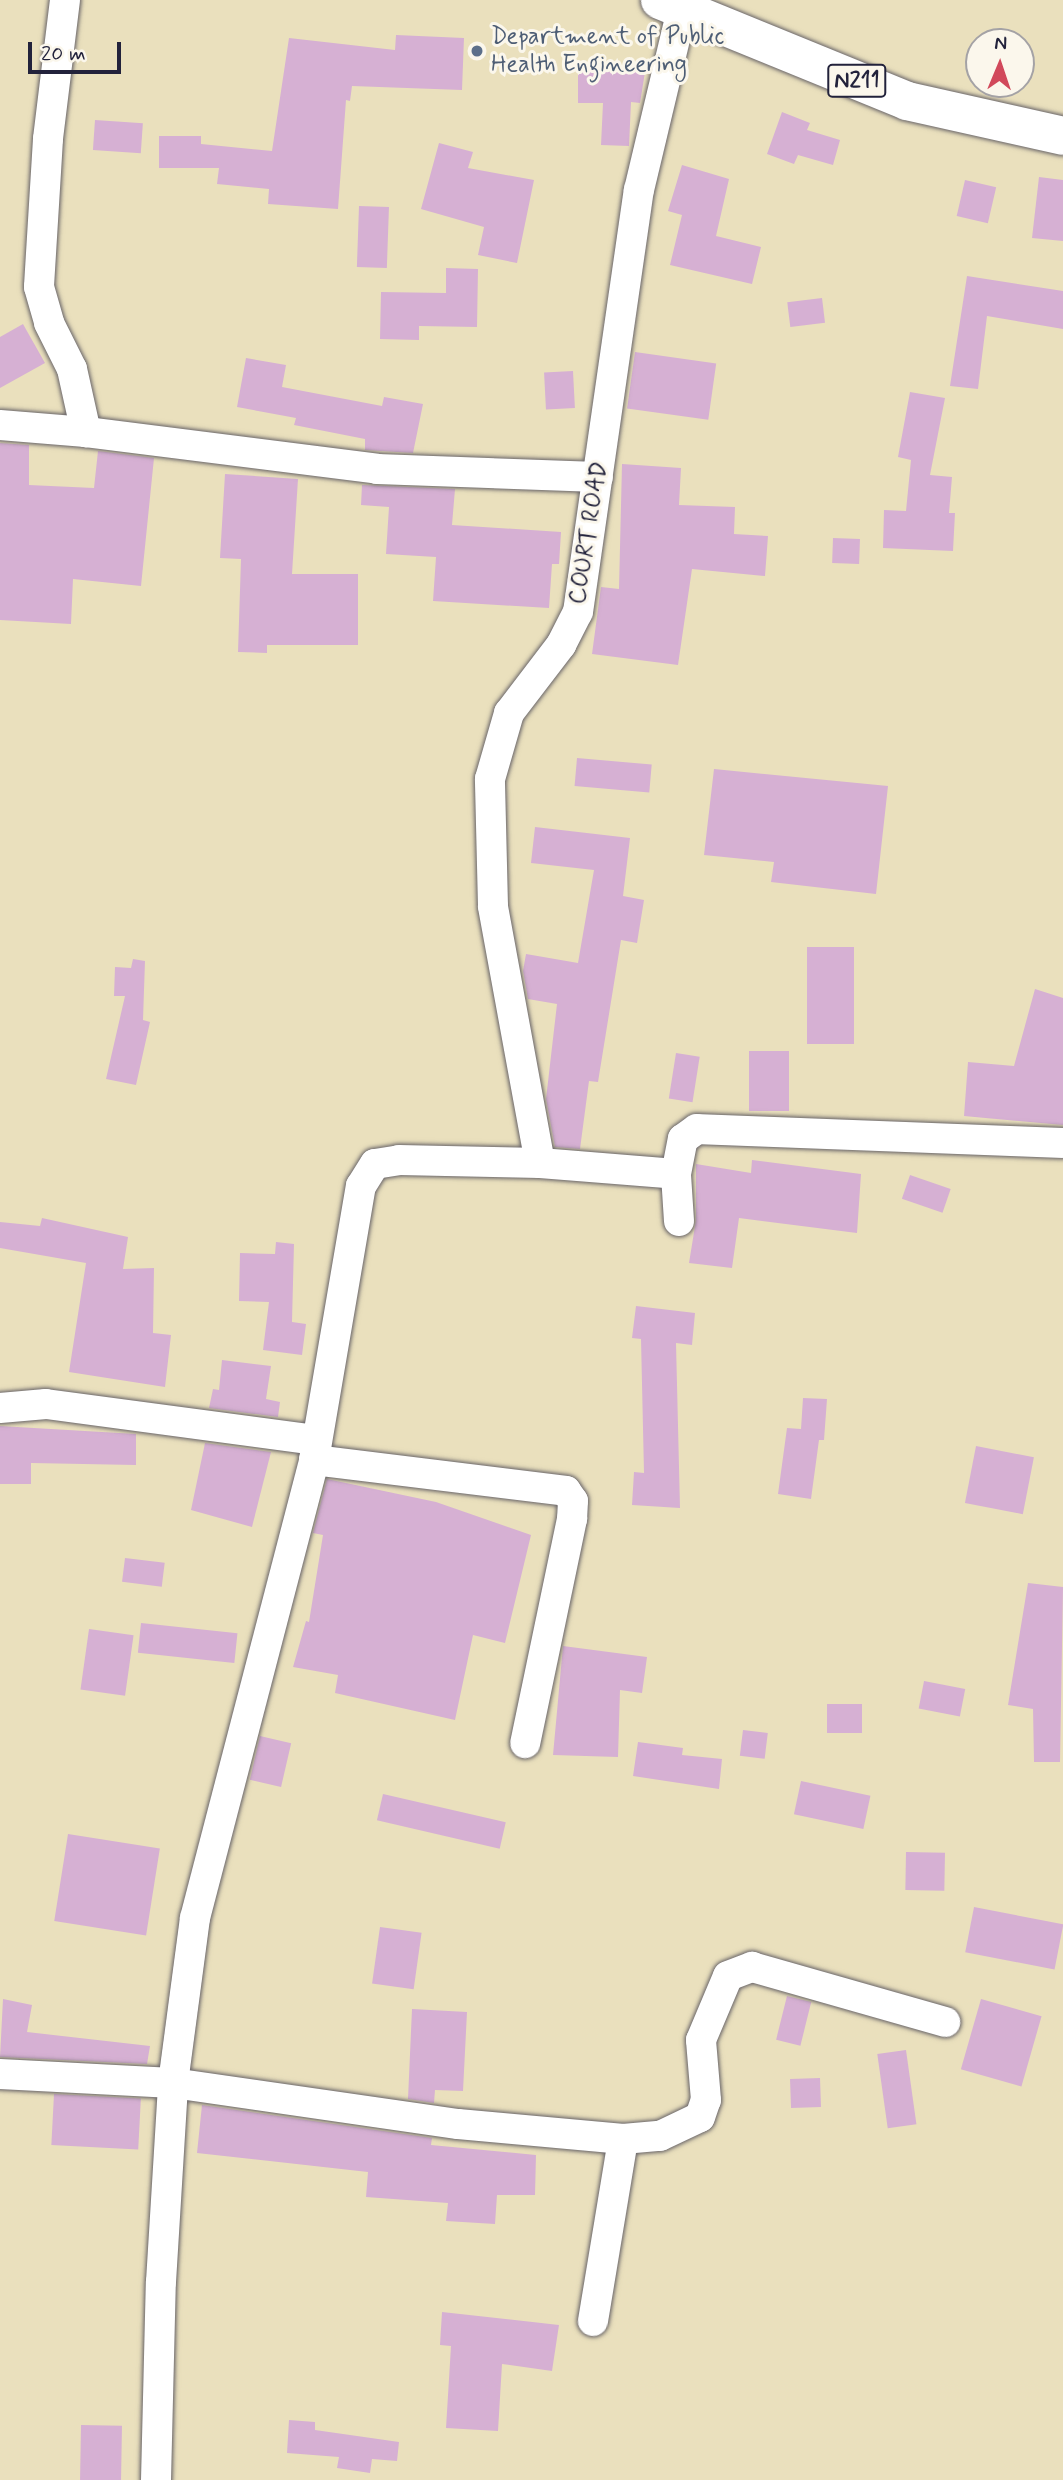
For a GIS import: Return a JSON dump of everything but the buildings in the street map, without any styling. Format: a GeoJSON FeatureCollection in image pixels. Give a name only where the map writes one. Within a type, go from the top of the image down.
{"type":"FeatureCollection","features":[{"type":"Feature","properties":{"kind":"highway","name":"N211"},"geometry":{"type":"LineString","coordinates":[[671,4],[906,101],[1063,136]]}},
{"type":"Feature","properties":{"kind":"street"},"geometry":{"type":"LineString","coordinates":[[65,0],[48,139],[39,287],[50,323],[72,369],[86,432]]}},
{"type":"Feature","properties":{"kind":"street","name":"COURT ROAD"},"geometry":{"type":"LineString","coordinates":[[540,1163],[493,906],[490,779],[509,713],[561,645],[578,612],[639,190],[671,4]]}},
{"type":"Feature","properties":{"kind":"street"},"geometry":{"type":"LineString","coordinates":[[0,425],[86,432],[377,469],[598,477]]}},
{"type":"Feature","properties":{"kind":"street"},"geometry":{"type":"LineString","coordinates":[[679,1221],[676,1174],[683,1139],[697,1129],[714,1127],[1063,1143]]}},
{"type":"Feature","properties":{"kind":"street"},"geometry":{"type":"LineString","coordinates":[[156,2480],[161,2282],[173,2083],[195,1918],[316,1450],[360,1186],[374,1164],[399,1160],[540,1163],[676,1174]]}},
{"type":"Feature","properties":{"kind":"street"},"geometry":{"type":"LineString","coordinates":[[0,1408],[46,1404],[566,1491],[573,1501],[572,1519],[525,1743]]}},
{"type":"Feature","properties":{"kind":"street"},"geometry":{"type":"LineString","coordinates":[[0,2074],[173,2083],[458,2124],[623,2138],[660,2136],[700,2116],[706,2100],[701,2040],[728,1976],[752,1967],[944,2022]]}},
{"type":"Feature","properties":{"kind":"street"},"geometry":{"type":"LineString","coordinates":[[593,2321],[623,2138]]}},
{"type":"Feature","properties":{"kind":"place","name":"Department of Public Health Engineering"},"geometry":{"type":"Point","coordinates":[477,51]}}]}
